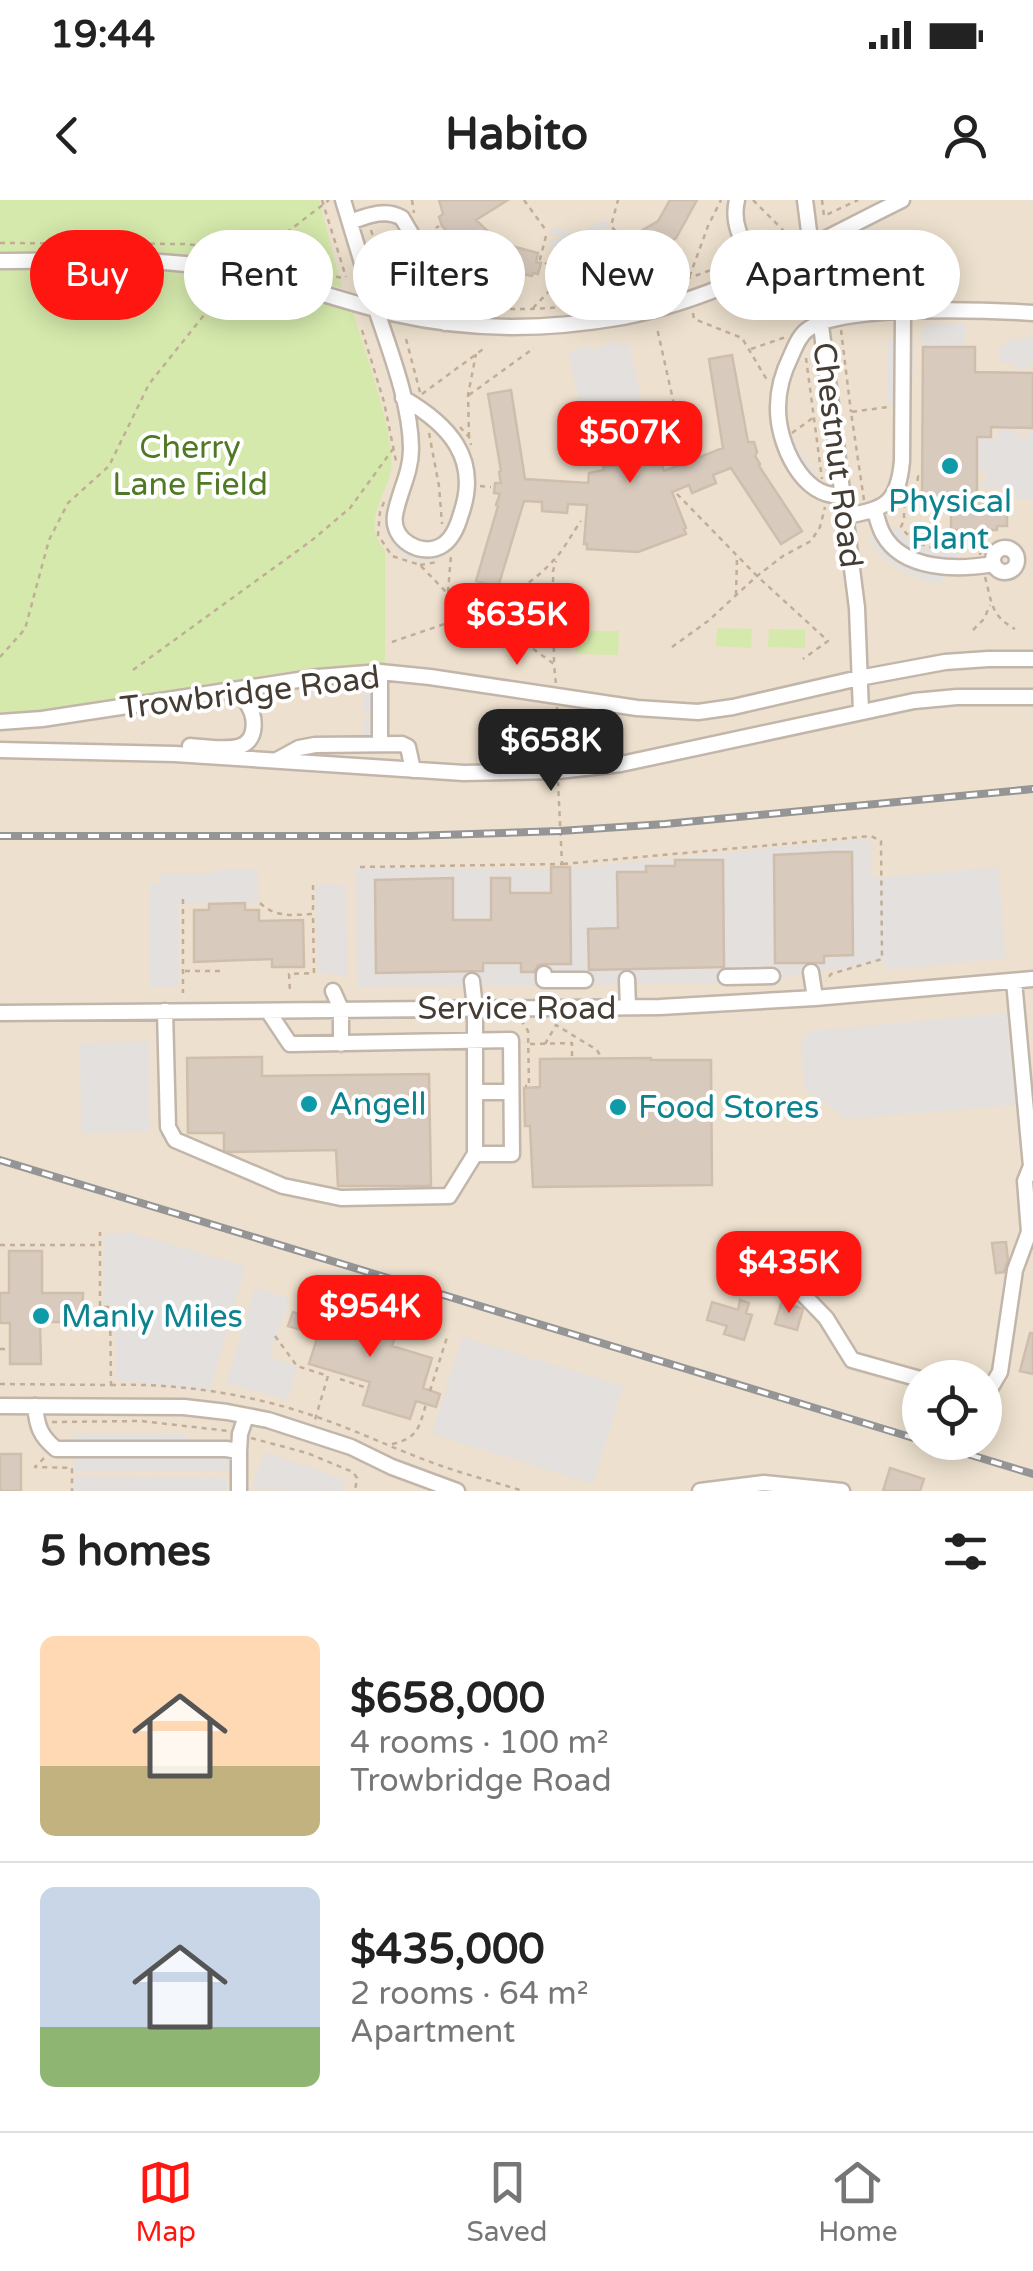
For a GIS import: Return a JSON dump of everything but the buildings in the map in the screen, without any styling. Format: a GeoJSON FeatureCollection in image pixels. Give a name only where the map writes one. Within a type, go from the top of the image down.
{"type":"FeatureCollection","features":[{"type":"Feature","properties":{"kind":"street"},"geometry":{"type":"LineString","coordinates":[[343,200],[353,232]]}},
{"type":"Feature","properties":{"kind":"street"},"geometry":{"type":"LineString","coordinates":[[737,200],[734,212],[739,230]]}},
{"type":"Feature","properties":{"kind":"street","name":"Chestnut Road"},"geometry":{"type":"LineString","coordinates":[[805,200],[809,230]]}},
{"type":"Feature","properties":{"kind":"street"},"geometry":{"type":"LineString","coordinates":[[841,230],[902,200]]}},
{"type":"Feature","properties":{"kind":"street"},"geometry":{"type":"LineString","coordinates":[[350,222],[394,213],[409,230]]}},
{"type":"Feature","properties":{"kind":"street"},"geometry":{"type":"LineString","coordinates":[[0,261],[171,262],[208,266],[353,302]]}},
{"type":"Feature","properties":{"kind":"street"},"geometry":{"type":"LineString","coordinates":[[430,320],[532,326],[608,319],[710,291]]}},
{"type":"Feature","properties":{"kind":"street"},"geometry":{"type":"LineString","coordinates":[[960,310],[1033,314]]}},
{"type":"Feature","properties":{"kind":"street"},"geometry":{"type":"LineString","coordinates":[[379,320],[403,398],[411,448],[407,481],[395,514],[396,528],[404,542],[423,550],[446,542],[460,519],[466,470],[457,442],[439,422],[403,398]]}},
{"type":"Feature","properties":{"kind":"street","name":"Chestnut Road"},"geometry":{"type":"LineString","coordinates":[[821,320],[857,608],[861,712]]}},
{"type":"Feature","properties":{"kind":"street"},"geometry":{"type":"LineString","coordinates":[[834,320],[796,335],[780,382],[778,417],[791,458],[805,478],[824,494],[843,495]]}},
{"type":"Feature","properties":{"kind":"street"},"geometry":{"type":"LineString","coordinates":[[846,516],[875,511],[894,494],[900,476],[903,320]]}},
{"type":"Feature","properties":{"kind":"street"},"geometry":{"type":"LineString","coordinates":[[875,511],[883,534],[908,558],[934,565],[988,565]]}},
{"type":"Feature","properties":{"kind":"street","name":"Trowbridge Road"},"geometry":{"type":"LineString","coordinates":[[0,722],[318,677],[380,672],[430,676],[636,708],[698,712],[945,662],[1033,660]]}},
{"type":"Feature","properties":{"kind":"street"},"geometry":{"type":"LineString","coordinates":[[380,672],[380,744]]}},
{"type":"Feature","properties":{"kind":"street"},"geometry":{"type":"LineString","coordinates":[[66,750],[107,742],[231,748],[242,745],[250,740],[254,727],[252,713],[233,692]]}},
{"type":"Feature","properties":{"kind":"street","name":"Trowbridge Road"},"geometry":{"type":"LineString","coordinates":[[0,750],[66,750],[507,774],[558,772],[621,764],[861,712],[958,696],[1033,697]]}},
{"type":"Feature","properties":{"kind":"street"},"geometry":{"type":"LineString","coordinates":[[276,760],[315,745],[402,744],[408,747],[413,770]]}},
{"type":"Feature","properties":{"kind":"street"},"geometry":{"type":"LineString","coordinates":[[810,972],[815,998]]}},
{"type":"Feature","properties":{"kind":"street"},"geometry":{"type":"LineString","coordinates":[[544,974],[544,980],[584,980]]}},
{"type":"Feature","properties":{"kind":"street"},"geometry":{"type":"LineString","coordinates":[[726,977],[772,976]]}},
{"type":"Feature","properties":{"kind":"street"},"geometry":{"type":"LineString","coordinates":[[627,979],[628,1007]]}},
{"type":"Feature","properties":{"kind":"street","name":"Service Road"},"geometry":{"type":"LineString","coordinates":[[0,1012],[628,1007],[815,998],[1033,980]]}},
{"type":"Feature","properties":{"kind":"street"},"geometry":{"type":"LineString","coordinates":[[1002,1360],[1015,1270],[1031,1231],[1025,1181],[1031,1166],[1026,1044],[1014,981]]}},
{"type":"Feature","properties":{"kind":"street"},"geometry":{"type":"LineString","coordinates":[[165,1011],[168,1128],[175,1140],[283,1186],[341,1198],[449,1196],[475,1154],[472,982]]}},
{"type":"Feature","properties":{"kind":"street"},"geometry":{"type":"LineString","coordinates":[[333,991],[341,1010],[340,1044]]}},
{"type":"Feature","properties":{"kind":"street"},"geometry":{"type":"LineString","coordinates":[[268,1011],[290,1044],[511,1040],[512,1154],[475,1154]]}},
{"type":"Feature","properties":{"kind":"street"},"geometry":{"type":"LineString","coordinates":[[475,1092],[511,1092]]}},
{"type":"Feature","properties":{"kind":"street"},"geometry":{"type":"LineString","coordinates":[[764,1282],[796,1288],[826,1318],[852,1360],[902,1374]]}},
{"type":"Feature","properties":{"kind":"street"},"geometry":{"type":"LineString","coordinates":[[0,1406],[184,1407],[246,1416],[350,1447],[433,1487],[457,1491]]}},
{"type":"Feature","properties":{"kind":"street"},"geometry":{"type":"LineString","coordinates":[[36,1406],[36,1422],[42,1437],[56,1449],[239,1451]]}},
{"type":"Feature","properties":{"kind":"street"},"geometry":{"type":"LineString","coordinates":[[239,1491],[240,1434],[246,1416]]}},
{"type":"Feature","properties":{"kind":"street"},"geometry":{"type":"LineString","coordinates":[[700,1491],[764,1483],[842,1491]]}},
{"type":"Feature","properties":{"kind":"path"},"geometry":{"type":"LineString","coordinates":[[288,230],[329,200]]}},
{"type":"Feature","properties":{"kind":"path"},"geometry":{"type":"LineString","coordinates":[[412,200],[414,214]]}},
{"type":"Feature","properties":{"kind":"path"},"geometry":{"type":"LineString","coordinates":[[524,200],[545,230]]}},
{"type":"Feature","properties":{"kind":"path"},"geometry":{"type":"LineString","coordinates":[[615,230],[611,226],[618,200]]}},
{"type":"Feature","properties":{"kind":"path"},"geometry":{"type":"LineString","coordinates":[[690,270],[721,200]]}},
{"type":"Feature","properties":{"kind":"path"},"geometry":{"type":"LineString","coordinates":[[752,200],[785,230]]}},
{"type":"Feature","properties":{"kind":"path"},"geometry":{"type":"LineString","coordinates":[[822,200],[824,216],[858,200]]}},
{"type":"Feature","properties":{"kind":"path"},"geometry":{"type":"LineString","coordinates":[[322,202],[346,279]]}},
{"type":"Feature","properties":{"kind":"path"},"geometry":{"type":"LineString","coordinates":[[367,216],[371,230]]}},
{"type":"Feature","properties":{"kind":"path"},"geometry":{"type":"LineString","coordinates":[[433,230],[440,226]]}},
{"type":"Feature","properties":{"kind":"path"},"geometry":{"type":"LineString","coordinates":[[545,240],[540,259],[545,263]]}},
{"type":"Feature","properties":{"kind":"path"},"geometry":{"type":"LineString","coordinates":[[532,309],[545,295]]}},
{"type":"Feature","properties":{"kind":"path"},"geometry":{"type":"LineString","coordinates":[[525,309],[545,309]]}},
{"type":"Feature","properties":{"kind":"path"},"geometry":{"type":"LineString","coordinates":[[694,319],[742,338],[768,384]]}},
{"type":"Feature","properties":{"kind":"path"},"geometry":{"type":"LineString","coordinates":[[0,656],[26,629],[49,540],[68,504],[108,466],[149,384],[200,320]]}},
{"type":"Feature","properties":{"kind":"path"},"geometry":{"type":"LineString","coordinates":[[654,445],[682,436],[657,328]]}},
{"type":"Feature","properties":{"kind":"path"},"geometry":{"type":"LineString","coordinates":[[362,330],[398,469]]}},
{"type":"Feature","properties":{"kind":"path"},"geometry":{"type":"LineString","coordinates":[[672,647],[708,621],[756,576],[811,541],[826,510],[796,335],[749,349]]}},
{"type":"Feature","properties":{"kind":"path"},"geometry":{"type":"LineString","coordinates":[[406,339],[420,394],[486,347]]}},
{"type":"Feature","properties":{"kind":"path"},"geometry":{"type":"LineString","coordinates":[[468,396],[534,348]]}},
{"type":"Feature","properties":{"kind":"path"},"geometry":{"type":"LineString","coordinates":[[469,437],[468,396],[476,354]]}},
{"type":"Feature","properties":{"kind":"path"},"geometry":{"type":"LineString","coordinates":[[862,500],[851,412],[902,408]]}},
{"type":"Feature","properties":{"kind":"path"},"geometry":{"type":"LineString","coordinates":[[424,411],[451,554],[448,594]]}},
{"type":"Feature","properties":{"kind":"path"},"geometry":{"type":"LineString","coordinates":[[133,670],[311,542],[350,508],[394,446]]}},
{"type":"Feature","properties":{"kind":"path"},"geometry":{"type":"LineString","coordinates":[[900,476],[918,476],[916,488],[904,504],[901,527],[910,540],[937,549],[980,544],[988,565],[991,604],[1000,621],[1015,629]]}},
{"type":"Feature","properties":{"kind":"path"},"geometry":{"type":"LineString","coordinates":[[677,494],[756,576],[828,641],[803,659]]}},
{"type":"Feature","properties":{"kind":"path"},"geometry":{"type":"LineString","coordinates":[[386,498],[378,535],[392,556],[420,565],[448,594],[554,664]]}},
{"type":"Feature","properties":{"kind":"path"},"geometry":{"type":"LineString","coordinates":[[392,642],[477,612],[515,593],[557,556],[581,521]]}},
{"type":"Feature","properties":{"kind":"path"},"geometry":{"type":"LineString","coordinates":[[557,556],[553,571],[554,664],[562,864]]}},
{"type":"Feature","properties":{"kind":"path"},"geometry":{"type":"LineString","coordinates":[[736,596],[737,556]]}},
{"type":"Feature","properties":{"kind":"path"},"geometry":{"type":"LineString","coordinates":[[477,612],[480,591]]}},
{"type":"Feature","properties":{"kind":"path"},"geometry":{"type":"LineString","coordinates":[[973,630],[991,604]]}},
{"type":"Feature","properties":{"kind":"path"},"geometry":{"type":"LineString","coordinates":[[360,868],[562,864],[871,836],[881,842],[882,960],[831,974],[826,981]]}},
{"type":"Feature","properties":{"kind":"path"},"geometry":{"type":"LineString","coordinates":[[290,992],[289,974],[314,973],[313,885]]}},
{"type":"Feature","properties":{"kind":"path"},"geometry":{"type":"LineString","coordinates":[[182,899],[183,993]]}},
{"type":"Feature","properties":{"kind":"path"},"geometry":{"type":"LineString","coordinates":[[260,903],[286,916],[313,914]]}},
{"type":"Feature","properties":{"kind":"path"},"geometry":{"type":"LineString","coordinates":[[183,971],[222,971]]}},
{"type":"Feature","properties":{"kind":"path"},"geometry":{"type":"LineString","coordinates":[[546,1044],[556,1026],[597,1050],[600,1056]]}},
{"type":"Feature","properties":{"kind":"path"},"geometry":{"type":"LineString","coordinates":[[528,1044],[572,1043],[572,1056]]}},
{"type":"Feature","properties":{"kind":"path"},"geometry":{"type":"LineString","coordinates":[[0,1384],[111,1384],[110,1308],[100,1307],[100,1232]]}},
{"type":"Feature","properties":{"kind":"path"},"geometry":{"type":"LineString","coordinates":[[0,1245],[100,1245]]}},
{"type":"Feature","properties":{"kind":"path"},"geometry":{"type":"LineString","coordinates":[[430,1391],[448,1334]]}},
{"type":"Feature","properties":{"kind":"path"},"geometry":{"type":"LineString","coordinates":[[276,1336],[296,1366],[330,1376],[312,1434]]}},
{"type":"Feature","properties":{"kind":"path"},"geometry":{"type":"LineString","coordinates":[[340,1379],[364,1387]]}},
{"type":"Feature","properties":{"kind":"path"},"geometry":{"type":"LineString","coordinates":[[389,1445],[406,1441],[418,1430],[426,1404]]}},
{"type":"Feature","properties":{"kind":"path"},"geometry":{"type":"LineString","coordinates":[[48,1454],[35,1467],[72,1468],[72,1491]]}},
{"type":"Feature","properties":{"kind":"shaded area"},"geometry":{"type":"Polygon","coordinates":[[[0,200],[1033,200],[1033,1491],[0,1491],[0,200]]]}},
{"type":"Feature","properties":{"kind":"shaded area"},"geometry":{"type":"Polygon","coordinates":[[[396,204],[406,209],[419,230],[399,230],[389,222],[371,221],[367,208],[396,204]]]}},
{"type":"Feature","properties":{"kind":"shaded area"},"geometry":{"type":"Polygon","coordinates":[[[608,222],[609,227],[584,230],[608,222]]]}},
{"type":"Feature","properties":{"kind":"shaded area"},"geometry":{"type":"Polygon","coordinates":[[[965,323],[965,345],[922,345],[922,328],[928,324],[965,323]]]}},
{"type":"Feature","properties":{"kind":"shaded area"},"geometry":{"type":"Polygon","coordinates":[[[898,336],[914,340],[913,374],[908,378],[910,399],[907,403],[887,405],[888,339],[898,336]]]}},
{"type":"Feature","properties":{"kind":"shaded area"},"geometry":{"type":"Polygon","coordinates":[[[791,337],[801,343],[802,353],[788,390],[786,428],[789,440],[793,439],[818,477],[820,486],[815,498],[782,454],[777,444],[781,441],[777,433],[773,434],[771,422],[772,382],[791,337]]]}},
{"type":"Feature","properties":{"kind":"shaded area"},"geometry":{"type":"Polygon","coordinates":[[[1033,338],[1033,369],[1032,361],[1030,370],[1014,370],[1013,361],[1000,361],[1000,346],[1007,346],[1007,339],[1033,338]]]}},
{"type":"Feature","properties":{"kind":"shaded area"},"geometry":{"type":"Polygon","coordinates":[[[618,341],[619,345],[629,344],[652,446],[591,459],[590,456],[600,453],[598,449],[590,451],[568,352],[589,345],[593,350],[618,341]]]}},
{"type":"Feature","properties":{"kind":"shaded area"},"geometry":{"type":"Polygon","coordinates":[[[429,405],[464,439],[475,483],[470,514],[455,544],[445,555],[419,563],[420,559],[409,559],[394,548],[385,526],[388,510],[401,516],[408,535],[426,543],[442,539],[447,532],[458,490],[457,471],[449,446],[423,416],[429,405]]]}},
{"type":"Feature","properties":{"kind":"shaded area"},"geometry":{"type":"Polygon","coordinates":[[[998,429],[1017,429],[1018,437],[1027,437],[1027,429],[1033,429],[1033,499],[1016,499],[1012,489],[978,488],[978,483],[986,483],[986,472],[978,471],[978,438],[998,438],[998,429]]]}},
{"type":"Feature","properties":{"kind":"shaded area"},"geometry":{"type":"Polygon","coordinates":[[[897,527],[910,542],[935,551],[958,551],[958,562],[944,562],[943,584],[899,570],[868,539],[897,527]]]}},
{"type":"Feature","properties":{"kind":"shaded area"},"geometry":{"type":"Polygon","coordinates":[[[1002,538],[1015,540],[1025,549],[1021,552],[1025,569],[1012,580],[1003,581],[1005,563],[1010,558],[1005,556],[1002,538]]]}},
{"type":"Feature","properties":{"kind":"shaded area"},"geometry":{"type":"Polygon","coordinates":[[[385,685],[385,735],[363,734],[363,720],[371,720],[372,716],[363,715],[363,688],[385,685]]]}},
{"type":"Feature","properties":{"kind":"shaded area"},"geometry":{"type":"Polygon","coordinates":[[[870,838],[872,878],[998,867],[1006,958],[886,970],[885,961],[752,983],[357,987],[356,868],[564,869],[870,838]]]}},
{"type":"Feature","properties":{"kind":"shaded area"},"geometry":{"type":"Polygon","coordinates":[[[258,869],[258,904],[179,904],[179,987],[150,987],[150,883],[160,883],[160,873],[208,873],[258,869]]]}},
{"type":"Feature","properties":{"kind":"shaded area"},"geometry":{"type":"Polygon","coordinates":[[[316,884],[346,886],[348,977],[317,972],[316,884]]]}},
{"type":"Feature","properties":{"kind":"shaded area"},"geometry":{"type":"Polygon","coordinates":[[[1006,1013],[1016,1105],[846,1119],[804,1088],[801,1042],[810,1031],[1006,1013]]]}},
{"type":"Feature","properties":{"kind":"shaded area"},"geometry":{"type":"Polygon","coordinates":[[[149,1042],[150,1132],[81,1133],[80,1043],[149,1042]]]}},
{"type":"Feature","properties":{"kind":"shaded area"},"geometry":{"type":"Polygon","coordinates":[[[130,1232],[245,1266],[210,1391],[115,1380],[116,1307],[103,1304],[103,1235],[130,1232]]]}},
{"type":"Feature","properties":{"kind":"shaded area"},"geometry":{"type":"Polygon","coordinates":[[[255,1288],[290,1298],[269,1357],[297,1366],[288,1400],[226,1383],[255,1288]]]}},
{"type":"Feature","properties":{"kind":"shaded area"},"geometry":{"type":"Polygon","coordinates":[[[462,1337],[623,1386],[593,1484],[432,1434],[462,1337]]]}},
{"type":"Feature","properties":{"kind":"shaded area"},"geometry":{"type":"Polygon","coordinates":[[[74,1433],[185,1434],[186,1456],[232,1456],[232,1472],[74,1471],[74,1433]]]}},
{"type":"Feature","properties":{"kind":"shaded area"},"geometry":{"type":"Polygon","coordinates":[[[265,1452],[346,1480],[342,1491],[251,1490],[265,1452]]]}},
{"type":"Feature","properties":{"kind":"shaded area"},"geometry":{"type":"Polygon","coordinates":[[[74,1476],[227,1478],[227,1491],[74,1491],[74,1476]]]}},
{"type":"Feature","properties":{"kind":"green space"},"geometry":{"type":"Polygon","coordinates":[[[0,200],[319,200],[327,230],[184,230],[184,255],[164,253],[164,230],[30,230],[30,251],[0,251],[0,200]]]}},
{"type":"Feature","properties":{"kind":"green space"},"geometry":{"type":"Polygon","coordinates":[[[333,254],[342,288],[333,286],[333,254]]]}},
{"type":"Feature","properties":{"kind":"green space","name":"Cherry Lane Field"},"geometry":{"type":"Polygon","coordinates":[[[0,268],[30,268],[30,320],[164,320],[164,270],[184,271],[184,320],[333,320],[333,303],[352,309],[384,414],[391,455],[391,470],[375,520],[378,540],[385,550],[385,663],[311,668],[0,714],[0,268]]]}},
{"type":"Feature","properties":{"kind":"green space"},"geometry":{"type":"Polygon","coordinates":[[[717,628],[752,629],[751,648],[716,646],[717,628]]]}},
{"type":"Feature","properties":{"kind":"green space"},"geometry":{"type":"Polygon","coordinates":[[[769,629],[805,630],[805,648],[768,647],[769,629]]]}},
{"type":"Feature","properties":{"kind":"green space"},"geometry":{"type":"Polygon","coordinates":[[[575,631],[619,631],[618,655],[575,654],[575,631]]]}},
{"type":"Feature","properties":{"kind":"railway"},"geometry":{"type":"LineString","coordinates":[[0,836],[410,836],[560,831],[1033,789]]}},
{"type":"Feature","properties":{"kind":"railway"},"geometry":{"type":"LineString","coordinates":[[0,1160],[902,1435]]}},
{"type":"Feature","properties":{"kind":"railway"},"geometry":{"type":"LineString","coordinates":[[987,1460],[1033,1474]]}},
{"type":"Feature","properties":{"kind":"place","name":"Physical Plant"},"geometry":{"type":"Point","coordinates":[950,466]}},
{"type":"Feature","properties":{"kind":"place","name":"Angell"},"geometry":{"type":"Point","coordinates":[309,1104]}},
{"type":"Feature","properties":{"kind":"place","name":"Food Stores"},"geometry":{"type":"Point","coordinates":[618,1107]}},
{"type":"Feature","properties":{"kind":"place","name":"Manly Miles"},"geometry":{"type":"Point","coordinates":[41,1316]}}]}
